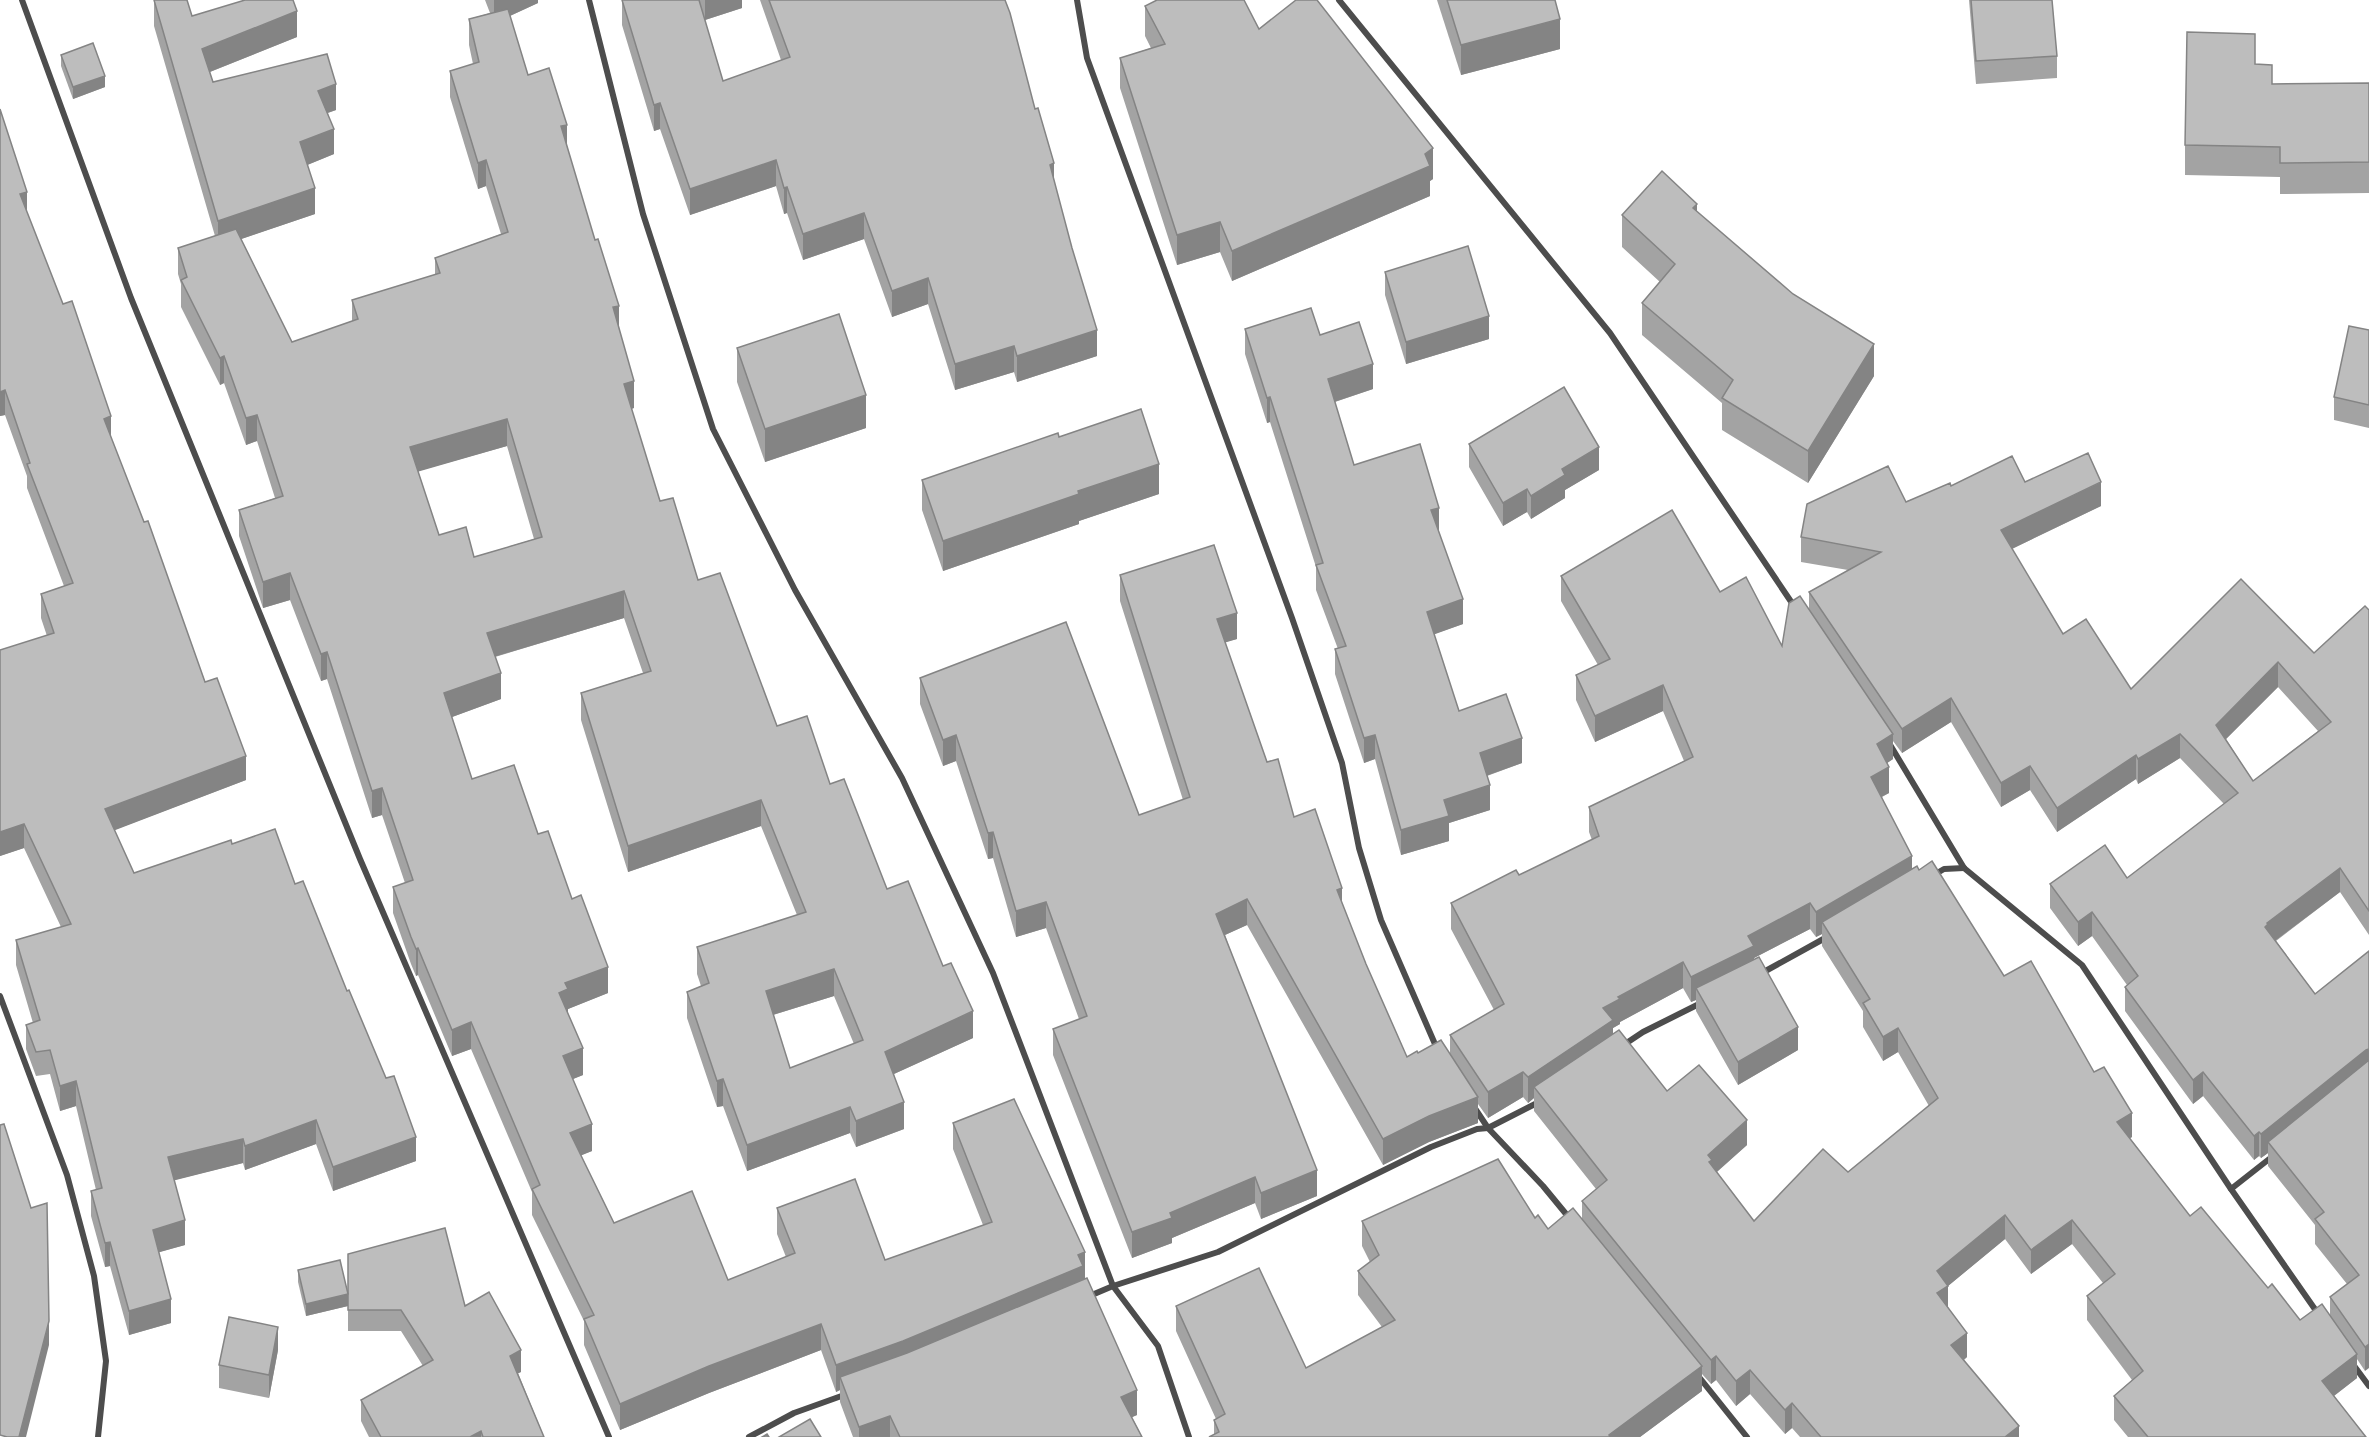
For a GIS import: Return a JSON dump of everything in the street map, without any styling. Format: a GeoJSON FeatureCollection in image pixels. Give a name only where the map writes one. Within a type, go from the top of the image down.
{"type":"FeatureCollection","features":[{"type":"Feature","properties":{"kind":"street"},"geometry":{"type":"LineString","coordinates":[[22,0],[144,331],[360,859],[609,1437]]}},
{"type":"Feature","properties":{"kind":"street"},"geometry":{"type":"LineString","coordinates":[[590,0],[643,214],[712,429],[795,590],[902,777],[993,973],[1113,1286],[1158,1346],[1189,1437]]}},
{"type":"Feature","properties":{"kind":"street"},"geometry":{"type":"LineString","coordinates":[[1077,0],[1087,58],[1276,573],[1342,763],[1359,848],[1382,920],[1440,1054]]}},
{"type":"Feature","properties":{"kind":"street"},"geometry":{"type":"LineString","coordinates":[[1340,0],[1610,333],[1802,617]]}},
{"type":"Feature","properties":{"kind":"street"},"geometry":{"type":"LineString","coordinates":[[1884,735],[1964,868],[2082,965],[2231,1190],[2325,1324]]}},
{"type":"Feature","properties":{"kind":"street"},"geometry":{"type":"LineString","coordinates":[[1924,881],[1944,869],[1964,868]]}},
{"type":"Feature","properties":{"kind":"street"},"geometry":{"type":"LineString","coordinates":[[1754,977],[1834,933]]}},
{"type":"Feature","properties":{"kind":"street"},"geometry":{"type":"LineString","coordinates":[[0,996],[67,1175],[94,1276],[106,1360],[98,1437]]}},
{"type":"Feature","properties":{"kind":"street"},"geometry":{"type":"LineString","coordinates":[[1614,1051],[1643,1032],[1713,997]]}},
{"type":"Feature","properties":{"kind":"street"},"geometry":{"type":"LineString","coordinates":[[1080,1300],[1113,1286],[1218,1252],[1431,1147],[1477,1129],[1488,1128],[1529,1108],[1548,1095]]}},
{"type":"Feature","properties":{"kind":"street"},"geometry":{"type":"LineString","coordinates":[[1470,1101],[1488,1128],[1544,1186],[1574,1223]]}},
{"type":"Feature","properties":{"kind":"street"},"geometry":{"type":"LineString","coordinates":[[2231,1190],[2277,1152]]}},
{"type":"Feature","properties":{"kind":"street"},"geometry":{"type":"LineString","coordinates":[[2345,1353],[2369,1386]]}},
{"type":"Feature","properties":{"kind":"street"},"geometry":{"type":"LineString","coordinates":[[1695,1372],[1747,1437]]}},
{"type":"Feature","properties":{"kind":"street"},"geometry":{"type":"LineString","coordinates":[[749,1437],[794,1413],[850,1393]]}},
{"type":"Feature","properties":{"kind":"building"},"geometry":{"type":"Polygon","coordinates":[[[154,0],[187,0],[192,16],[245,0],[293,0],[297,11],[202,49],[213,82],[327,54],[336,84],[318,91],[334,129],[300,142],[315,188],[218,221],[154,0]]]}},
{"type":"Feature","properties":{"kind":"building"},"geometry":{"type":"Polygon","coordinates":[[[622,0],[699,0],[723,81],[790,57],[769,0],[1005,0],[1035,109],[1038,108],[1054,163],[1050,165],[1097,330],[1017,356],[1014,346],[955,364],[928,278],[892,291],[864,213],[803,234],[787,187],[784,188],[776,160],[690,189],[660,103],[654,105],[622,0]]]}},
{"type":"Feature","properties":{"kind":"building"},"geometry":{"type":"Polygon","coordinates":[[[1157,0],[1244,0],[1259,29],[1296,0],[1317,0],[1433,148],[1425,154],[1430,166],[1232,251],[1220,222],[1177,235],[1120,58],[1165,44],[1145,6],[1157,0]]]}},
{"type":"Feature","properties":{"kind":"building"},"geometry":{"type":"Polygon","coordinates":[[[1447,0],[1555,0],[1560,19],[1461,45],[1447,0]]]}},
{"type":"Feature","properties":{"kind":"building"},"geometry":{"type":"Polygon","coordinates":[[[1971,0],[2052,0],[2057,56],[1976,61],[1971,0]]]}},
{"type":"Feature","properties":{"kind":"building"},"geometry":{"type":"Polygon","coordinates":[[[508,9],[528,75],[549,68],[567,125],[561,126],[595,240],[598,239],[619,306],[613,307],[634,381],[624,384],[660,501],[673,498],[698,580],[720,573],[777,726],[807,716],[830,784],[844,779],[887,889],[908,881],[943,966],[951,963],[973,1011],[885,1052],[904,1102],[856,1121],[850,1107],[747,1145],[723,1079],[717,1081],[687,992],[709,983],[697,947],[806,912],[761,800],[628,846],[581,693],[651,671],[624,591],[487,633],[501,673],[444,693],[472,779],[514,765],[538,834],[548,831],[572,899],[581,895],[608,967],[565,983],[568,989],[559,993],[583,1048],[563,1056],[592,1124],[570,1133],[614,1223],[692,1191],[728,1280],[795,1253],[777,1208],[855,1179],[885,1260],[992,1222],[953,1123],[1014,1099],[1085,1252],[1078,1255],[1083,1266],[903,1341],[836,1365],[821,1324],[709,1366],[620,1404],[584,1319],[594,1315],[532,1189],[540,1185],[471,1022],[452,1030],[418,948],[416,949],[411,937],[393,887],[413,880],[382,788],[372,791],[327,652],[321,654],[290,573],[263,582],[239,510],[283,496],[257,415],[246,418],[224,356],[220,358],[181,280],[187,277],[178,248],[236,229],[292,342],[358,319],[352,300],[440,273],[435,258],[508,232],[486,160],[478,163],[450,71],[479,62],[469,19],[508,9]],[[507,419],[410,447],[439,535],[466,527],[474,557],[542,537],[507,419]],[[834,969],[766,991],[790,1068],[863,1040],[834,969]]]}},
{"type":"Feature","properties":{"kind":"building"},"geometry":{"type":"Polygon","coordinates":[[[2187,32],[2255,34],[2255,64],[2272,65],[2272,84],[2369,83],[2369,162],[2280,163],[2280,147],[2185,145],[2187,32]]]}},
{"type":"Feature","properties":{"kind":"building"},"geometry":{"type":"Polygon","coordinates":[[[93,43],[105,76],[73,87],[61,55],[93,43]]]}},
{"type":"Feature","properties":{"kind":"building"},"geometry":{"type":"Polygon","coordinates":[[[0,109],[27,192],[20,194],[63,304],[72,301],[111,416],[104,419],[144,522],[148,521],[205,682],[217,678],[246,756],[105,809],[134,873],[231,840],[232,844],[275,829],[295,884],[303,881],[347,991],[349,990],[386,1078],[394,1076],[416,1137],[333,1167],[316,1120],[245,1146],[243,1139],[168,1157],[185,1220],[153,1230],[171,1299],[129,1311],[110,1242],[105,1243],[91,1191],[102,1188],[76,1081],[60,1086],[50,1050],[36,1052],[26,1025],[40,1020],[16,940],[71,924],[24,824],[0,832],[0,650],[54,633],[41,594],[73,583],[27,464],[30,463],[5,390],[0,392],[0,109]]]}},
{"type":"Feature","properties":{"kind":"building"},"geometry":{"type":"Polygon","coordinates":[[[1662,171],[1697,204],[1693,208],[1793,294],[1874,344],[1808,451],[1722,398],[1733,380],[1642,303],[1675,264],[1622,215],[1662,171]]]}},
{"type":"Feature","properties":{"kind":"building"},"geometry":{"type":"Polygon","coordinates":[[[1468,246],[1489,316],[1406,342],[1385,272],[1468,246]]]}},
{"type":"Feature","properties":{"kind":"building"},"geometry":{"type":"Polygon","coordinates":[[[1311,308],[1320,335],[1359,322],[1373,364],[1328,379],[1354,465],[1420,444],[1439,508],[1431,510],[1463,599],[1427,612],[1459,711],[1506,694],[1522,738],[1480,753],[1490,785],[1444,800],[1449,816],[1401,830],[1375,735],[1364,738],[1335,649],[1346,646],[1316,565],[1323,563],[1270,397],[1267,398],[1245,329],[1311,308]]]}},
{"type":"Feature","properties":{"kind":"building"},"geometry":{"type":"Polygon","coordinates":[[[839,314],[866,395],[765,429],[737,348],[839,314]]]}},
{"type":"Feature","properties":{"kind":"building"},"geometry":{"type":"Polygon","coordinates":[[[2349,326],[2369,330],[2369,405],[2334,397],[2349,326]]]}},
{"type":"Feature","properties":{"kind":"building"},"geometry":{"type":"Polygon","coordinates":[[[1564,387],[1599,447],[1562,469],[1565,475],[1531,496],[1527,489],[1503,503],[1469,444],[1564,387]]]}},
{"type":"Feature","properties":{"kind":"building"},"geometry":{"type":"Polygon","coordinates":[[[1141,409],[1159,464],[943,541],[922,480],[1058,433],[1059,437],[1141,409]]]}},
{"type":"Feature","properties":{"kind":"building"},"geometry":{"type":"Polygon","coordinates":[[[2088,453],[2101,482],[2001,530],[2063,634],[2086,619],[2131,689],[2241,579],[2314,653],[2365,606],[2369,610],[2369,911],[2340,868],[2267,923],[2265,927],[2315,994],[2369,951],[2369,1049],[2261,1134],[2259,1132],[2254,1136],[2203,1072],[2193,1080],[2125,987],[2138,976],[2092,912],[2078,922],[2050,884],[2105,845],[2127,878],[2238,793],[2180,734],[2138,759],[2136,755],[2057,808],[2030,766],[2001,783],[1951,698],[1902,729],[1809,592],[1881,552],[1801,537],[1807,504],[1888,466],[1906,502],[1950,483],[1951,486],[2012,456],[2025,482],[2088,453]],[[2278,662],[2216,725],[2253,781],[2331,722],[2278,662]]]}},
{"type":"Feature","properties":{"kind":"building"},"geometry":{"type":"Polygon","coordinates":[[[1672,510],[1720,592],[1746,577],[1782,646],[1789,603],[1800,596],[1893,734],[1877,744],[1889,767],[1871,777],[1912,856],[1816,912],[1810,903],[1748,936],[1754,946],[1691,977],[1683,962],[1618,997],[1620,999],[1603,1008],[1613,1020],[1528,1077],[1523,1072],[1488,1092],[1450,1035],[1504,1004],[1451,903],[1516,870],[1519,875],[1599,836],[1589,807],[1693,757],[1663,685],[1595,716],[1576,675],[1610,659],[1561,576],[1672,510]]]}},
{"type":"Feature","properties":{"kind":"building"},"geometry":{"type":"Polygon","coordinates":[[[1214,545],[1237,613],[1217,619],[1267,762],[1278,759],[1294,817],[1315,809],[1342,888],[1337,890],[1366,964],[1407,1057],[1441,1040],[1478,1097],[1429,1116],[1383,1139],[1247,899],[1216,914],[1317,1170],[1261,1193],[1255,1177],[1170,1213],[1172,1218],[1132,1232],[1053,1029],[1087,1016],[1046,902],[1016,911],[993,832],[988,833],[956,735],[943,740],[920,678],[1066,622],[1139,815],[1190,797],[1120,575],[1214,545]]]}},
{"type":"Feature","properties":{"kind":"building"},"geometry":{"type":"Polygon","coordinates":[[[1932,861],[2004,976],[2031,961],[2094,1072],[2104,1067],[2132,1113],[2117,1122],[2190,1216],[2201,1207],[2268,1288],[2272,1284],[2300,1320],[2322,1304],[2357,1354],[2322,1381],[2366,1437],[2148,1437],[2114,1396],[2143,1371],[2087,1296],[2115,1274],[2072,1220],[2031,1250],[2005,1215],[1937,1271],[1948,1286],[1937,1293],[1967,1333],[1951,1345],[2019,1426],[2005,1437],[1821,1437],[1792,1403],[1785,1410],[1750,1370],[1736,1381],[1716,1356],[1711,1360],[1582,1201],[1607,1180],[1534,1087],[1619,1030],[1667,1091],[1699,1065],[1747,1120],[1708,1155],[1712,1160],[1709,1162],[1754,1221],[1823,1149],[1848,1172],[1938,1098],[1898,1028],[1883,1037],[1863,1003],[1870,999],[1822,922],[1917,866],[1919,870],[1932,861]]]}},
{"type":"Feature","properties":{"kind":"building"},"geometry":{"type":"Polygon","coordinates":[[[1759,957],[1798,1027],[1738,1062],[1696,988],[1759,957]]]}},
{"type":"Feature","properties":{"kind":"building"},"geometry":{"type":"Polygon","coordinates":[[[2369,1060],[2369,1344],[2365,1347],[2330,1297],[2359,1275],[2315,1219],[2324,1212],[2268,1142],[2369,1060]]]}},
{"type":"Feature","properties":{"kind":"building"},"geometry":{"type":"Polygon","coordinates":[[[4,1124],[31,1208],[47,1203],[49,1321],[19,1437],[0,1435],[0,1125],[4,1124]]]}},
{"type":"Feature","properties":{"kind":"building"},"geometry":{"type":"Polygon","coordinates":[[[1498,1159],[1535,1218],[1538,1215],[1548,1229],[1573,1208],[1702,1366],[1609,1435],[1610,1437],[1209,1437],[1219,1432],[1214,1420],[1225,1414],[1176,1306],[1259,1268],[1306,1368],[1395,1320],[1358,1271],[1379,1255],[1362,1221],[1498,1159]]]}},
{"type":"Feature","properties":{"kind":"building"},"geometry":{"type":"Polygon","coordinates":[[[445,1228],[465,1306],[489,1292],[521,1350],[510,1356],[544,1437],[483,1437],[481,1431],[470,1437],[381,1437],[361,1400],[433,1360],[401,1310],[348,1310],[348,1254],[445,1228]]]}},
{"type":"Feature","properties":{"kind":"building"},"geometry":{"type":"Polygon","coordinates":[[[340,1260],[348,1294],[306,1304],[298,1270],[340,1260]]]}},
{"type":"Feature","properties":{"kind":"building"},"geometry":{"type":"Polygon","coordinates":[[[1087,1278],[1137,1390],[1121,1397],[1142,1437],[900,1437],[890,1416],[859,1427],[840,1377],[907,1353],[1087,1278]]]}},
{"type":"Feature","properties":{"kind":"building"},"geometry":{"type":"Polygon","coordinates":[[[229,1317],[278,1327],[269,1375],[219,1365],[229,1317]]]}},
{"type":"Feature","properties":{"kind":"building"},"geometry":{"type":"Polygon","coordinates":[[[810,1419],[821,1437],[779,1437],[810,1419]]]}}]}
